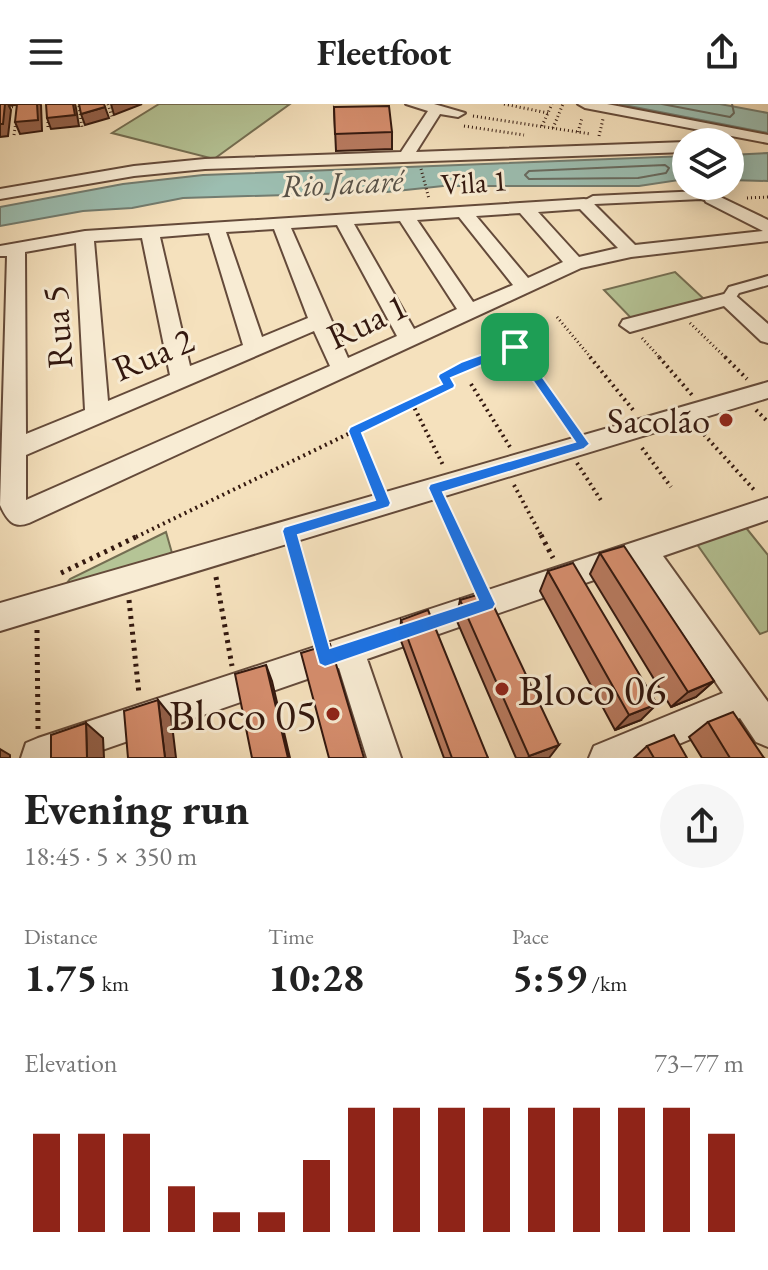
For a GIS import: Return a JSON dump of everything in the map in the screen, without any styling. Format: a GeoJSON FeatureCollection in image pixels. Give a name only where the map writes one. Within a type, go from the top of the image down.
{"type":"FeatureCollection","features":[{"type":"Feature","properties":{"kind":"street"},"geometry":{"type":"LineString","coordinates":[[413,104],[433,115],[458,113]]}},
{"type":"Feature","properties":{"kind":"street"},"geometry":{"type":"LineString","coordinates":[[584,111],[676,128]]}},
{"type":"Feature","properties":{"kind":"street"},"geometry":{"type":"LineString","coordinates":[[413,160],[433,115]]}},
{"type":"Feature","properties":{"kind":"street"},"geometry":{"type":"LineString","coordinates":[[744,138],[768,139]]}},
{"type":"Feature","properties":{"kind":"street"},"geometry":{"type":"LineString","coordinates":[[0,194],[190,165],[413,160],[672,147]]}},
{"type":"Feature","properties":{"kind":"street"},"geometry":{"type":"LineString","coordinates":[[744,147],[768,147]]}},
{"type":"Feature","properties":{"kind":"street","name":"Vila 1"},"geometry":{"type":"LineString","coordinates":[[8,250],[85,236],[672,196]]}},
{"type":"Feature","properties":{"kind":"street"},"geometry":{"type":"LineString","coordinates":[[716,200],[768,227]]}},
{"type":"Feature","properties":{"kind":"street"},"geometry":{"type":"LineString","coordinates":[[584,204],[631,251]]}},
{"type":"Feature","properties":{"kind":"street"},"geometry":{"type":"LineString","coordinates":[[524,207],[575,264]]}},
{"type":"Feature","properties":{"kind":"street"},"geometry":{"type":"LineString","coordinates":[[463,211],[524,286]]}},
{"type":"Feature","properties":{"kind":"street"},"geometry":{"type":"LineString","coordinates":[[404,214],[469,312]]}},
{"type":"Feature","properties":{"kind":"street"},"geometry":{"type":"LineString","coordinates":[[342,218],[409,339]]}},
{"type":"Feature","properties":{"kind":"street"},"geometry":{"type":"LineString","coordinates":[[280,222],[319,321],[343,370]]}},
{"type":"Feature","properties":{"kind":"street"},"geometry":{"type":"LineString","coordinates":[[216,228],[255,348]]}},
{"type":"Feature","properties":{"kind":"street"},"geometry":{"type":"LineString","coordinates":[[150,231],[182,379]]}},
{"type":"Feature","properties":{"kind":"street","name":"Rua 5"},"geometry":{"type":"LineString","coordinates":[[85,236],[97,414]]}},
{"type":"Feature","properties":{"kind":"street","name":"Rua 1"},"geometry":{"type":"LineString","coordinates":[[13,450],[13,505],[20,515],[575,264],[631,251],[768,236]]}},
{"type":"Feature","properties":{"kind":"street"},"geometry":{"type":"LineString","coordinates":[[8,250],[13,450]]}},
{"type":"Feature","properties":{"kind":"street"},"geometry":{"type":"LineString","coordinates":[[630,325],[728,299],[734,290],[768,280]]}},
{"type":"Feature","properties":{"kind":"street"},"geometry":{"type":"LineString","coordinates":[[728,299],[768,336]]}},
{"type":"Feature","properties":{"kind":"street","name":"Rua 2"},"geometry":{"type":"LineString","coordinates":[[13,450],[319,321]]}},
{"type":"Feature","properties":{"kind":"street"},"geometry":{"type":"LineString","coordinates":[[0,617],[764,391]]}},
{"type":"Feature","properties":{"kind":"street"},"geometry":{"type":"LineString","coordinates":[[38,757],[643,551],[763,502]]}},
{"type":"Feature","properties":{"kind":"street"},"geometry":{"type":"LineString","coordinates":[[643,551],[768,730]]}},
{"type":"Feature","properties":{"kind":"street"},"geometry":{"type":"LineString","coordinates":[[337,655],[384,758]]}},
{"type":"Feature","properties":{"kind":"street"},"geometry":{"type":"LineString","coordinates":[[606,758],[747,699]]}},
{"type":"Feature","properties":{"kind":"path"},"geometry":{"type":"LineString","coordinates":[[108,104],[112,117]]}},
{"type":"Feature","properties":{"kind":"path"},"geometry":{"type":"LineString","coordinates":[[504,104],[548,113]]}},
{"type":"Feature","properties":{"kind":"path"},"geometry":{"type":"LineString","coordinates":[[542,126],[552,104]]}},
{"type":"Feature","properties":{"kind":"path"},"geometry":{"type":"LineString","coordinates":[[553,128],[563,104]]}},
{"type":"Feature","properties":{"kind":"path"},"geometry":{"type":"LineString","coordinates":[[0,108],[27,105]]}},
{"type":"Feature","properties":{"kind":"path"},"geometry":{"type":"LineString","coordinates":[[79,106],[82,127]]}},
{"type":"Feature","properties":{"kind":"path"},"geometry":{"type":"LineString","coordinates":[[48,110],[48,130]]}},
{"type":"Feature","properties":{"kind":"path"},"geometry":{"type":"LineString","coordinates":[[576,133],[584,111]]}},
{"type":"Feature","properties":{"kind":"path"},"geometry":{"type":"LineString","coordinates":[[458,113],[553,128],[644,148]]}},
{"type":"Feature","properties":{"kind":"path"},"geometry":{"type":"LineString","coordinates":[[433,115],[524,135]]}},
{"type":"Feature","properties":{"kind":"path"},"geometry":{"type":"LineString","coordinates":[[14,135],[16,120]]}},
{"type":"Feature","properties":{"kind":"path"},"geometry":{"type":"LineString","coordinates":[[510,133],[516,123]]}},
{"type":"Feature","properties":{"kind":"path"},"geometry":{"type":"LineString","coordinates":[[413,160],[426,190]]}},
{"type":"Feature","properties":{"kind":"path"},"geometry":{"type":"LineString","coordinates":[[680,313],[764,391]]}},
{"type":"Feature","properties":{"kind":"path"},"geometry":{"type":"LineString","coordinates":[[557,317],[638,428],[671,487]]}},
{"type":"Feature","properties":{"kind":"path"},"geometry":{"type":"LineString","coordinates":[[630,325],[763,502]]}},
{"type":"Feature","properties":{"kind":"path"},"geometry":{"type":"LineString","coordinates":[[508,338],[576,446],[602,502]]}},
{"type":"Feature","properties":{"kind":"path"},"geometry":{"type":"LineString","coordinates":[[38,757],[40,605],[50,579],[449,385],[444,377],[465,365],[515,347]]}},
{"type":"Feature","properties":{"kind":"path"},"geometry":{"type":"LineString","coordinates":[[471,384],[564,578]]}},
{"type":"Feature","properties":{"kind":"path"},"geometry":{"type":"LineString","coordinates":[[412,403],[488,604]]}},
{"type":"Feature","properties":{"kind":"path"},"geometry":{"type":"LineString","coordinates":[[355,431],[384,503]]}},
{"type":"Feature","properties":{"kind":"path"},"geometry":{"type":"LineString","coordinates":[[289,531],[337,655]]}},
{"type":"Feature","properties":{"kind":"path"},"geometry":{"type":"LineString","coordinates":[[211,554],[237,688]]}},
{"type":"Feature","properties":{"kind":"path"},"geometry":{"type":"LineString","coordinates":[[127,579],[142,721]]}},
{"type":"Feature","properties":{"kind":"green space"},"geometry":{"type":"Polygon","coordinates":[[[159,104],[290,104],[214,159],[112,133],[159,104]]]}},
{"type":"Feature","properties":{"kind":"green space"},"geometry":{"type":"Polygon","coordinates":[[[675,272],[705,300],[632,319],[604,290],[675,272]]]}},
{"type":"Feature","properties":{"kind":"green space"},"geometry":{"type":"Polygon","coordinates":[[[743,524],[768,555],[768,631],[760,634],[694,540],[743,524]]]}},
{"type":"Feature","properties":{"kind":"green space"},"geometry":{"type":"Polygon","coordinates":[[[166,532],[172,553],[63,588],[70,579],[166,532]]]}},
{"type":"Feature","properties":{"kind":"water"},"geometry":{"type":"Polygon","coordinates":[[[619,104],[720,104],[768,113],[768,133],[619,104]]]}},
{"type":"Feature","properties":{"kind":"water"},"geometry":{"type":"Polygon","coordinates":[[[768,153],[768,181],[744,180],[744,154],[768,153]]]}},
{"type":"Feature","properties":{"kind":"water","name":"Rio Jacaré"},"geometry":{"type":"Polygon","coordinates":[[[672,157],[672,181],[639,186],[443,186],[387,192],[183,198],[0,226],[0,207],[123,184],[203,175],[672,157]]]}},
{"type":"Feature","properties":{"kind":"building"},"geometry":{"type":"Polygon","coordinates":[[[0,104],[5,104],[3,124],[0,124],[0,104]]]}},
{"type":"Feature","properties":{"kind":"building"},"geometry":{"type":"Polygon","coordinates":[[[17,104],[37,104],[38,120],[15,122],[17,104]]]}},
{"type":"Feature","properties":{"kind":"building"},"geometry":{"type":"Polygon","coordinates":[[[46,104],[73,104],[75,115],[47,118],[46,104]]]}},
{"type":"Feature","properties":{"kind":"building"},"geometry":{"type":"Polygon","coordinates":[[[79,104],[104,104],[105,107],[81,114],[79,104]]]}},
{"type":"Feature","properties":{"kind":"building"},"geometry":{"type":"Polygon","coordinates":[[[389,106],[392,132],[335,134],[334,107],[389,106]]]}},
{"type":"Feature","properties":{"kind":"building"},"geometry":{"type":"Polygon","coordinates":[[[624,546],[714,681],[688,692],[600,553],[624,546]]]}},
{"type":"Feature","properties":{"kind":"building"},"geometry":{"type":"Polygon","coordinates":[[[573,563],[657,704],[629,715],[548,571],[573,563]]]}},
{"type":"Feature","properties":{"kind":"building"},"geometry":{"type":"Polygon","coordinates":[[[487,592],[559,745],[529,756],[460,600],[487,592]]]}},
{"type":"Feature","properties":{"kind":"building","name":"Bloco 06"},"geometry":{"type":"Polygon","coordinates":[[[428,610],[488,758],[452,758],[401,620],[428,610]]]}},
{"type":"Feature","properties":{"kind":"building","name":"Bloco 05"},"geometry":{"type":"Polygon","coordinates":[[[330,644],[364,758],[329,758],[301,653],[330,644]]]}},
{"type":"Feature","properties":{"kind":"building","name":"Bloco 05"},"geometry":{"type":"Polygon","coordinates":[[[266,665],[288,758],[252,758],[235,674],[266,665]]]}},
{"type":"Feature","properties":{"kind":"building"},"geometry":{"type":"Polygon","coordinates":[[[158,700],[165,758],[128,758],[124,711],[158,700]]]}},
{"type":"Feature","properties":{"kind":"building"},"geometry":{"type":"Polygon","coordinates":[[[733,712],[764,758],[730,758],[708,722],[733,712]]]}},
{"type":"Feature","properties":{"kind":"building"},"geometry":{"type":"Polygon","coordinates":[[[86,723],[87,758],[51,758],[51,735],[86,723]]]}},
{"type":"Feature","properties":{"kind":"building"},"geometry":{"type":"Polygon","coordinates":[[[674,735],[687,758],[654,758],[647,746],[674,735]]]}},
{"type":"Feature","properties":{"kind":"place","name":"Sacolão"},"geometry":{"type":"Point","coordinates":[726,420]}},
{"type":"Feature","properties":{"kind":"place","name":"Bloco 06"},"geometry":{"type":"Point","coordinates":[502,689]}},
{"type":"Feature","properties":{"kind":"place","name":"Bloco 05"},"geometry":{"type":"Point","coordinates":[333,714]}},
{"type":"Feature","properties":{"kind":"route"},"geometry":{"type":"LineString","coordinates":[[515,347],[584,444],[435,488],[488,604],[325,659],[289,531],[384,503],[355,431],[449,385],[444,377],[465,365],[515,347]]}}]}
